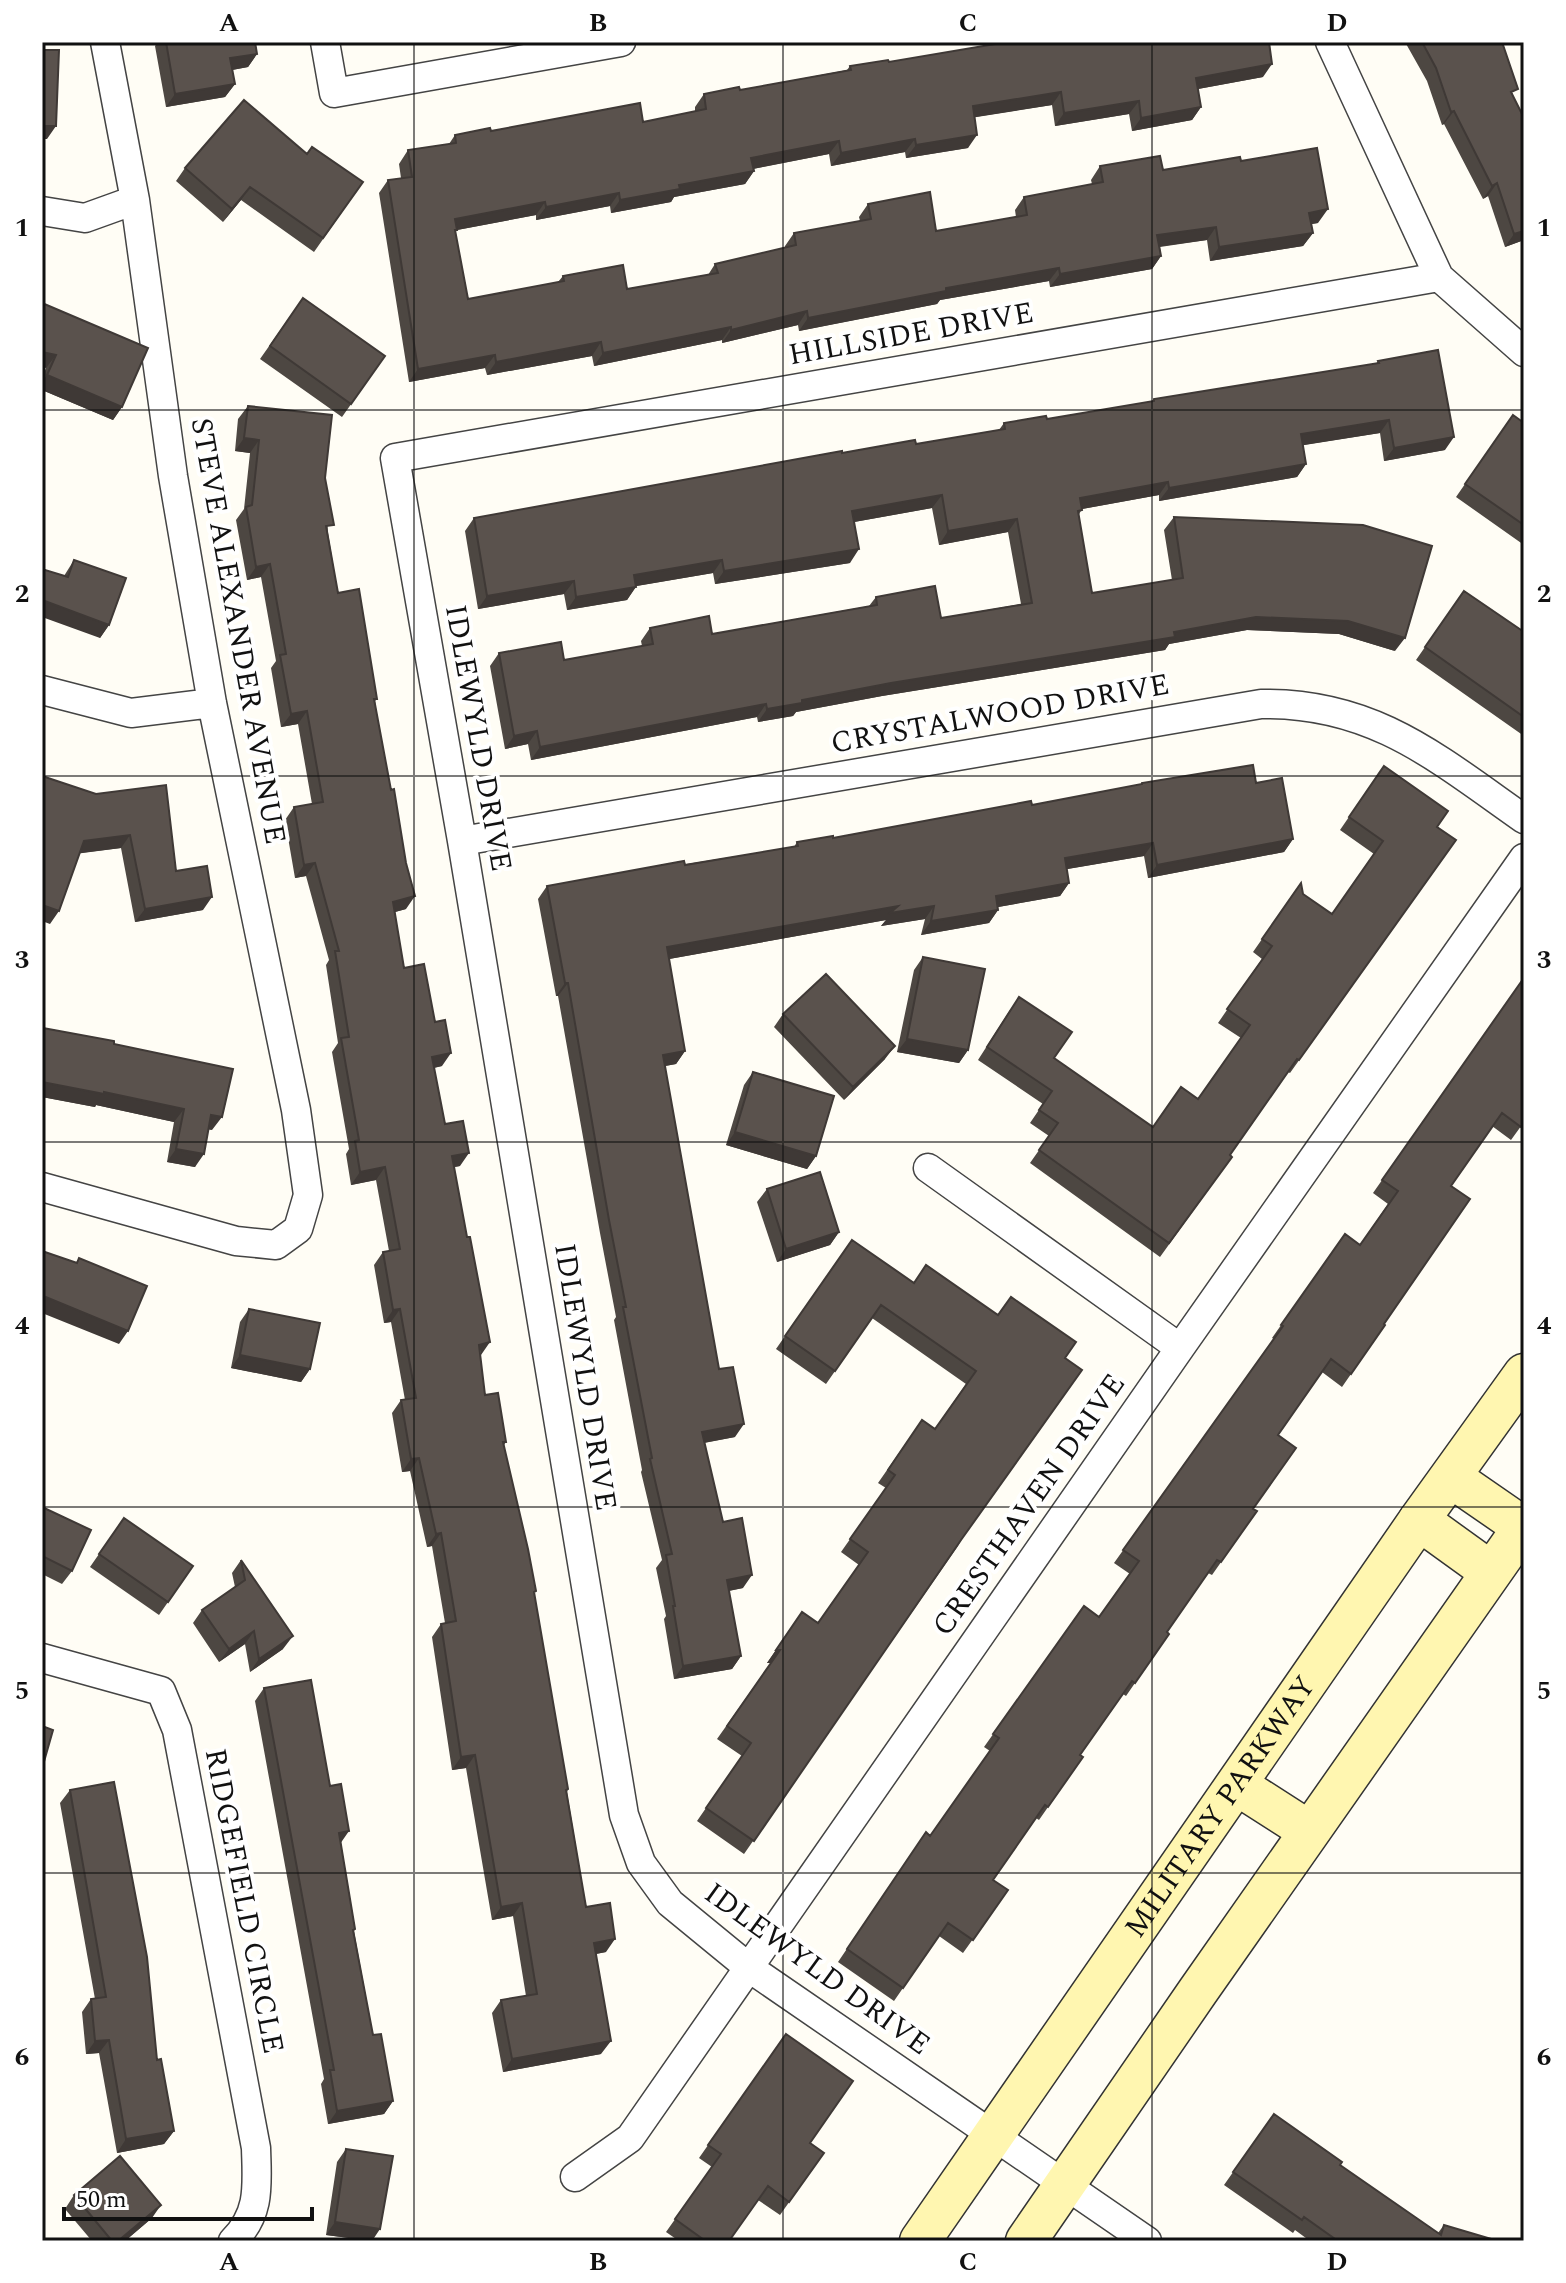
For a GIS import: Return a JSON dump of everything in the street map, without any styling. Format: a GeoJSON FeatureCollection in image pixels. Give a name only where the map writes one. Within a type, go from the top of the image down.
{"type":"FeatureCollection","features":[{"type":"Feature","properties":{"kind":"main road","name":"MILITARY PARKWAY"},"geometry":{"type":"LineString","coordinates":[[920,2241],[1419,1520],[1524,1374]]}},
{"type":"Feature","properties":{"kind":"main road"},"geometry":{"type":"LineString","coordinates":[[1026,2241],[1524,1526],[1452,1478]]}},
{"type":"Feature","properties":{"kind":"main road"},"geometry":{"type":"LineString","coordinates":[[1419,1520],[1491,1572]]}},
{"type":"Feature","properties":{"kind":"main road"},"geometry":{"type":"LineString","coordinates":[[1237,1785],[1309,1831]]}},
{"type":"Feature","properties":{"kind":"street","name":"STEVE ALEXANDER AVENUE"},"geometry":{"type":"LineString","coordinates":[[42,1187],[236,1241],[276,1245],[298,1229],[308,1195],[296,1110],[212,703],[173,476],[135,200],[105,42]]}},
{"type":"Feature","properties":{"kind":"street"},"geometry":{"type":"LineString","coordinates":[[325,42],[334,93],[621,42]]}},
{"type":"Feature","properties":{"kind":"street"},"geometry":{"type":"LineString","coordinates":[[1330,42],[1439,277],[1524,352]]}},
{"type":"Feature","properties":{"kind":"street"},"geometry":{"type":"LineString","coordinates":[[42,211],[85,218],[135,200]]}},
{"type":"Feature","properties":{"kind":"street","name":"HILLSIDE DRIVE"},"geometry":{"type":"LineString","coordinates":[[395,458],[1439,277]]}},
{"type":"Feature","properties":{"kind":"street","name":"IDLEWYLD DRIVE"},"geometry":{"type":"LineString","coordinates":[[395,458],[624,1815],[641,1863],[670,1903],[748,1967],[1147,2241]]}},
{"type":"Feature","properties":{"kind":"street"},"geometry":{"type":"LineString","coordinates":[[42,690],[131,713],[212,703]]}},
{"type":"Feature","properties":{"kind":"street","name":"CRYSTALWOOD DRIVE"},"geometry":{"type":"LineString","coordinates":[[462,841],[1276,704],[1326,709],[1380,726],[1425,750],[1524,819]]}},
{"type":"Feature","properties":{"kind":"street","name":"CRESTHAVEN DRIVE"},"geometry":{"type":"LineString","coordinates":[[575,2177],[630,2138],[1524,858]]}},
{"type":"Feature","properties":{"kind":"street"},"geometry":{"type":"LineString","coordinates":[[928,1168],[1180,1348]]}},
{"type":"Feature","properties":{"kind":"street","name":"RIDGEFIELD CIRCLE"},"geometry":{"type":"LineString","coordinates":[[42,1658],[161,1691],[177,1730],[256,2148],[257,2200],[242,2232],[233,2241]]}},
{"type":"Feature","properties":{"kind":"building"},"geometry":{"type":"Polygon","coordinates":[[[166,42],[255,42],[257,54],[230,58],[235,84],[175,94],[166,42]]]}},
{"type":"Feature","properties":{"kind":"building"},"geometry":{"type":"Polygon","coordinates":[[[1007,42],[1269,42],[1272,64],[1196,78],[1201,107],[1141,118],[1139,101],[1064,113],[1061,92],[973,106],[977,135],[916,145],[915,139],[841,153],[839,141],[751,158],[754,171],[679,185],[680,189],[620,200],[619,193],[546,207],[545,202],[455,219],[468,299],[564,281],[563,276],[623,265],[627,289],[718,273],[715,264],[796,245],[794,233],[871,219],[868,204],[930,192],[936,231],[1027,215],[1024,197],[1103,182],[1100,166],[1160,156],[1163,170],[1317,148],[1328,209],[1309,213],[1313,233],[1219,247],[1216,227],[1157,235],[1161,256],[1060,274],[1059,268],[946,288],[946,291],[808,318],[807,311],[731,330],[731,327],[603,353],[601,342],[496,362],[495,355],[418,369],[388,180],[412,177],[408,150],[456,143],[455,135],[640,103],[643,122],[706,109],[704,94],[851,70],[850,66],[1007,42]]]}},
{"type":"Feature","properties":{"kind":"building"},"geometry":{"type":"Polygon","coordinates":[[[1422,42],[1502,42],[1518,89],[1511,92],[1524,118],[1524,231],[1514,234],[1497,183],[1492,186],[1454,111],[1451,112],[1436,68],[1422,42]]]}},
{"type":"Feature","properties":{"kind":"building"},"geometry":{"type":"Polygon","coordinates":[[[42,50],[59,50],[56,126],[42,126],[42,50]]]}},
{"type":"Feature","properties":{"kind":"building"},"geometry":{"type":"Polygon","coordinates":[[[244,100],[307,154],[312,147],[363,182],[323,238],[250,187],[232,209],[185,168],[244,100]]]}},
{"type":"Feature","properties":{"kind":"building"},"geometry":{"type":"Polygon","coordinates":[[[303,298],[385,356],[351,404],[270,346],[303,298]]]}},
{"type":"Feature","properties":{"kind":"building"},"geometry":{"type":"Polygon","coordinates":[[[42,303],[148,348],[122,407],[47,375],[56,355],[42,352],[42,303]]]}},
{"type":"Feature","properties":{"kind":"building"},"geometry":{"type":"Polygon","coordinates":[[[1438,350],[1454,437],[1394,448],[1389,420],[1301,434],[1306,464],[1169,488],[1168,482],[1080,498],[1082,510],[1078,511],[1092,593],[1183,578],[1174,517],[1363,525],[1432,546],[1405,638],[1348,621],[1256,617],[1174,632],[1175,637],[891,683],[767,709],[766,704],[540,747],[537,731],[514,736],[499,653],[561,642],[564,660],[653,644],[650,628],[709,616],[712,634],[877,605],[876,597],[935,586],[941,618],[1032,603],[1017,519],[948,531],[942,495],[852,511],[859,549],[724,571],[722,560],[634,575],[636,587],[576,597],[574,581],[487,596],[474,518],[842,451],[915,440],[916,444],[1005,429],[1004,423],[1046,416],[1047,419],[1379,363],[1438,350]]]}},
{"type":"Feature","properties":{"kind":"building"},"geometry":{"type":"Polygon","coordinates":[[[248,406],[332,415],[325,478],[334,525],[326,526],[338,593],[359,589],[377,699],[374,699],[415,896],[393,902],[404,968],[424,964],[435,1022],[445,1020],[451,1053],[432,1057],[445,1124],[463,1121],[469,1153],[452,1156],[490,1342],[479,1345],[485,1395],[498,1393],[506,1442],[503,1442],[536,1591],[586,1907],[610,1903],[615,1939],[594,1943],[611,2041],[512,2059],[501,2000],[537,1994],[522,1903],[501,1907],[475,1755],[461,1757],[441,1624],[456,1621],[441,1533],[436,1534],[419,1458],[411,1459],[401,1400],[416,1398],[400,1309],[393,1310],[383,1252],[400,1249],[385,1167],[360,1172],[355,1141],[359,1140],[341,1038],[349,1037],[335,951],[339,951],[315,863],[304,865],[294,807],[323,802],[307,711],[291,714],[280,655],[286,654],[270,564],[256,567],[246,507],[252,505],[259,440],[244,438],[248,406]]]}},
{"type":"Feature","properties":{"kind":"building"},"geometry":{"type":"Polygon","coordinates":[[[1513,415],[1524,423],[1524,525],[1465,484],[1513,415]]]}},
{"type":"Feature","properties":{"kind":"building"},"geometry":{"type":"Polygon","coordinates":[[[74,560],[126,578],[109,625],[42,600],[42,569],[68,577],[74,560]]]}},
{"type":"Feature","properties":{"kind":"building"},"geometry":{"type":"Polygon","coordinates":[[[1464,591],[1524,632],[1524,717],[1425,647],[1464,591]]]}},
{"type":"Feature","properties":{"kind":"building"},"geometry":{"type":"Polygon","coordinates":[[[1253,765],[1256,783],[1282,778],[1293,839],[1157,865],[1153,843],[1065,858],[1069,883],[996,896],[998,910],[931,921],[934,906],[890,913],[898,906],[667,947],[685,1051],[663,1055],[719,1369],[733,1367],[744,1424],[702,1432],[723,1522],[742,1518],[752,1575],[727,1580],[741,1656],[683,1666],[666,1555],[672,1554],[650,1459],[568,983],[565,983],[547,886],[684,861],[685,865],[798,846],[797,842],[1031,801],[1032,805],[1253,765]]]}},
{"type":"Feature","properties":{"kind":"building"},"geometry":{"type":"Polygon","coordinates":[[[1384,766],[1448,811],[1437,827],[1456,840],[1297,1059],[1230,1155],[1232,1157],[1169,1243],[1039,1150],[1058,1123],[1039,1110],[1052,1091],[987,1047],[1019,997],[1072,1032],[1054,1058],[1153,1127],[1181,1087],[1198,1099],[1250,1025],[1227,1009],[1272,946],[1262,939],[1301,883],[1303,894],[1332,914],[1383,841],[1349,817],[1384,766]]]}},
{"type":"Feature","properties":{"kind":"building"},"geometry":{"type":"Polygon","coordinates":[[[42,776],[96,794],[166,785],[176,871],[207,866],[212,897],[145,909],[130,835],[84,841],[59,911],[42,905],[42,776]]]}},
{"type":"Feature","properties":{"kind":"building"},"geometry":{"type":"Polygon","coordinates":[[[923,957],[985,969],[968,1050],[907,1039],[923,957]]]}},
{"type":"Feature","properties":{"kind":"building"},"geometry":{"type":"Polygon","coordinates":[[[826,974],[895,1046],[853,1087],[783,1014],[826,974]]]}},
{"type":"Feature","properties":{"kind":"building"},"geometry":{"type":"Polygon","coordinates":[[[1521,982],[1524,982],[1524,1122],[1521,1127],[1502,1113],[1451,1186],[1470,1199],[1351,1374],[1331,1359],[1278,1435],[1296,1448],[1253,1509],[1257,1511],[1221,1562],[1217,1560],[1135,1683],[1132,1681],[1080,1755],[1083,1757],[993,1880],[1008,1890],[973,1940],[948,1923],[903,1988],[847,1949],[926,1832],[930,1836],[999,1738],[993,1734],[1084,1606],[1099,1617],[1139,1561],[1123,1550],[1345,1234],[1360,1245],[1398,1191],[1382,1180],[1521,982]]]}},
{"type":"Feature","properties":{"kind":"building"},"geometry":{"type":"Polygon","coordinates":[[[43,1028],[233,1069],[222,1117],[211,1115],[204,1154],[176,1149],[184,1109],[42,1082],[43,1028]]]}},
{"type":"Feature","properties":{"kind":"building"},"geometry":{"type":"Polygon","coordinates":[[[753,1072],[834,1096],[816,1156],[735,1132],[753,1072]]]}},
{"type":"Feature","properties":{"kind":"building"},"geometry":{"type":"Polygon","coordinates":[[[820,1172],[839,1232],[786,1249],[767,1189],[820,1172]]]}},
{"type":"Feature","properties":{"kind":"building"},"geometry":{"type":"Polygon","coordinates":[[[852,1240],[914,1283],[926,1265],[998,1315],[1011,1297],[1076,1342],[1065,1358],[1082,1370],[754,1841],[706,1808],[751,1743],[727,1726],[780,1650],[776,1650],[802,1612],[818,1623],[868,1552],[850,1539],[895,1475],[888,1470],[922,1420],[935,1429],[976,1371],[881,1305],[835,1371],[785,1336],[852,1240]]]}},
{"type":"Feature","properties":{"kind":"building"},"geometry":{"type":"Polygon","coordinates":[[[42,1251],[77,1263],[79,1258],[147,1286],[128,1331],[46,1297],[42,1308],[42,1251]]]}},
{"type":"Feature","properties":{"kind":"building"},"geometry":{"type":"Polygon","coordinates":[[[249,1309],[320,1323],[310,1369],[240,1355],[249,1309]]]}},
{"type":"Feature","properties":{"kind":"building"},"geometry":{"type":"Polygon","coordinates":[[[42,1507],[91,1530],[72,1571],[42,1556],[42,1507]]]}},
{"type":"Feature","properties":{"kind":"building"},"geometry":{"type":"Polygon","coordinates":[[[124,1518],[193,1566],[168,1602],[99,1554],[124,1518]]]}},
{"type":"Feature","properties":{"kind":"building"},"geometry":{"type":"Polygon","coordinates":[[[241,1560],[293,1636],[259,1659],[254,1631],[229,1649],[202,1610],[245,1580],[241,1560]]]}},
{"type":"Feature","properties":{"kind":"building"},"geometry":{"type":"Polygon","coordinates":[[[311,1680],[330,1786],[341,1784],[349,1831],[339,1833],[353,1930],[373,2035],[381,2034],[393,2101],[337,2111],[330,2070],[334,2070],[264,1688],[311,1680]]]}},
{"type":"Feature","properties":{"kind":"building"},"geometry":{"type":"Polygon","coordinates":[[[42,1726],[53,1730],[43,1765],[42,1764],[42,1726]]]}},
{"type":"Feature","properties":{"kind":"building"},"geometry":{"type":"Polygon","coordinates":[[[114,1782],[147,1957],[157,2060],[161,2059],[174,2131],[126,2139],[109,2040],[95,2041],[91,1999],[106,1997],[70,1790],[114,1782]]]}},
{"type":"Feature","properties":{"kind":"building"},"geometry":{"type":"Polygon","coordinates":[[[786,2034],[853,2081],[810,2143],[824,2153],[789,2202],[768,2186],[729,2241],[701,2241],[704,2240],[675,2219],[721,2154],[708,2145],[786,2034]]]}},
{"type":"Feature","properties":{"kind":"building"},"geometry":{"type":"Polygon","coordinates":[[[1274,2114],[1342,2162],[1340,2165],[1441,2235],[1444,2225],[1498,2241],[1338,2241],[1233,2172],[1274,2114]]]}},
{"type":"Feature","properties":{"kind":"building"},"geometry":{"type":"Polygon","coordinates":[[[346,2149],[393,2156],[380,2229],[335,2222],[346,2149]]]}},
{"type":"Feature","properties":{"kind":"building"},"geometry":{"type":"Polygon","coordinates":[[[120,2156],[161,2205],[118,2241],[112,2241],[74,2195],[120,2156]]]}}]}
